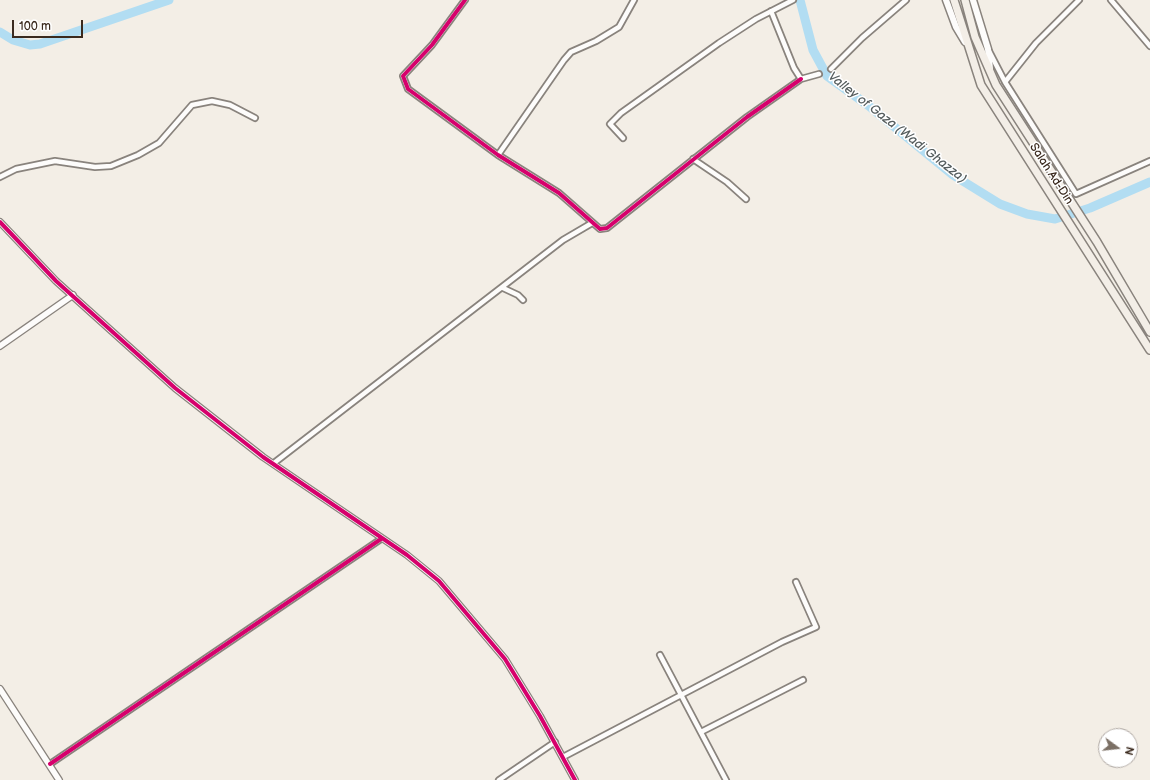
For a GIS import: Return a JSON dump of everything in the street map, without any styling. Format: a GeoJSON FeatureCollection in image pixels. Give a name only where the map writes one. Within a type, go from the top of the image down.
{"type":"FeatureCollection","features":[{"type":"Feature","properties":{"kind":"highway","name":"Salah Ad-Din"},"geometry":{"type":"LineString","coordinates":[[954,0],[981,85],[1078,234],[1150,350]]}},
{"type":"Feature","properties":{"kind":"highway","name":"Salah Ad-Din"},"geometry":{"type":"LineString","coordinates":[[965,0],[975,38],[996,86],[1089,230],[1150,331]]}},
{"type":"Feature","properties":{"kind":"main road"},"geometry":{"type":"LineString","coordinates":[[946,0],[956,27],[967,44]]}},
{"type":"Feature","properties":{"kind":"main road"},"geometry":{"type":"LineString","coordinates":[[973,0],[988,49],[990,72]]}},
{"type":"Feature","properties":{"kind":"street"},"geometry":{"type":"LineString","coordinates":[[464,0],[432,45],[403,76],[404,83],[408,89],[498,155],[559,193],[600,229],[607,228],[747,117],[801,79],[819,74]]}},
{"type":"Feature","properties":{"kind":"street"},"geometry":{"type":"LineString","coordinates":[[498,155],[571,52],[596,41],[619,27],[634,0]]}},
{"type":"Feature","properties":{"kind":"street"},"geometry":{"type":"LineString","coordinates":[[623,138],[610,124],[621,112],[719,43],[793,0]]}},
{"type":"Feature","properties":{"kind":"street"},"geometry":{"type":"LineString","coordinates":[[831,69],[862,38],[906,0]]}},
{"type":"Feature","properties":{"kind":"street"},"geometry":{"type":"LineString","coordinates":[[1005,82],[1036,43],[1079,0]]}},
{"type":"Feature","properties":{"kind":"street"},"geometry":{"type":"LineString","coordinates":[[1111,0],[1150,46]]}},
{"type":"Feature","properties":{"kind":"street"},"geometry":{"type":"LineString","coordinates":[[772,11],[794,68],[801,79]]}},
{"type":"Feature","properties":{"kind":"street"},"geometry":{"type":"LineString","coordinates":[[988,49],[1005,82],[1076,194],[1150,161]]}},
{"type":"Feature","properties":{"kind":"street"},"geometry":{"type":"LineString","coordinates":[[0,177],[16,169],[55,161],[94,167],[111,166],[138,155],[159,142],[192,105],[212,101],[230,105],[256,118]]}},
{"type":"Feature","properties":{"kind":"street"},"geometry":{"type":"LineString","coordinates":[[693,159],[727,182],[746,199]]}},
{"type":"Feature","properties":{"kind":"street"},"geometry":{"type":"LineString","coordinates":[[0,222],[56,281],[175,388],[274,464],[351,516],[429,572],[470,616],[505,659],[555,742],[575,780]]}},
{"type":"Feature","properties":{"kind":"street"},"geometry":{"type":"LineString","coordinates":[[274,464],[563,240],[592,223]]}},
{"type":"Feature","properties":{"kind":"street"},"geometry":{"type":"LineString","coordinates":[[503,288],[518,295],[523,300]]}},
{"type":"Feature","properties":{"kind":"street"},"geometry":{"type":"LineString","coordinates":[[0,346],[73,295]]}},
{"type":"Feature","properties":{"kind":"street"},"geometry":{"type":"LineString","coordinates":[[50,764],[381,539]]}},
{"type":"Feature","properties":{"kind":"street"},"geometry":{"type":"LineString","coordinates":[[563,757],[782,642],[816,627],[796,582]]}},
{"type":"Feature","properties":{"kind":"street"},"geometry":{"type":"LineString","coordinates":[[660,655],[726,780]]}},
{"type":"Feature","properties":{"kind":"street"},"geometry":{"type":"LineString","coordinates":[[701,732],[803,680]]}},
{"type":"Feature","properties":{"kind":"street"},"geometry":{"type":"LineString","coordinates":[[0,689],[59,780]]}},
{"type":"Feature","properties":{"kind":"street"},"geometry":{"type":"LineString","coordinates":[[499,780],[555,742]]}},
{"type":"Feature","properties":{"kind":"waterway","name":"Valley of Gaza (Wadi Ghazza)"},"geometry":{"type":"LineString","coordinates":[[0,32],[13,40],[30,45],[40,44],[169,0]]}},
{"type":"Feature","properties":{"kind":"waterway","name":"Valley of Gaza (Wadi Ghazza)"},"geometry":{"type":"LineString","coordinates":[[800,0],[813,50],[827,76],[869,106],[953,175],[1000,204],[1027,214],[1055,219],[1090,208],[1150,182]]}},
{"type":"Feature","properties":{"kind":"cycle path"},"geometry":{"type":"LineString","coordinates":[[465,0],[432,45],[403,76],[408,89],[498,155],[559,193],[600,229],[607,228],[747,117],[801,79]]}},
{"type":"Feature","properties":{"kind":"cycle path"},"geometry":{"type":"LineString","coordinates":[[0,222],[56,281],[175,388],[263,457],[407,555],[439,581],[505,659],[540,716],[575,780]]}},
{"type":"Feature","properties":{"kind":"cycle path"},"geometry":{"type":"LineString","coordinates":[[50,764],[381,539]]}}]}
